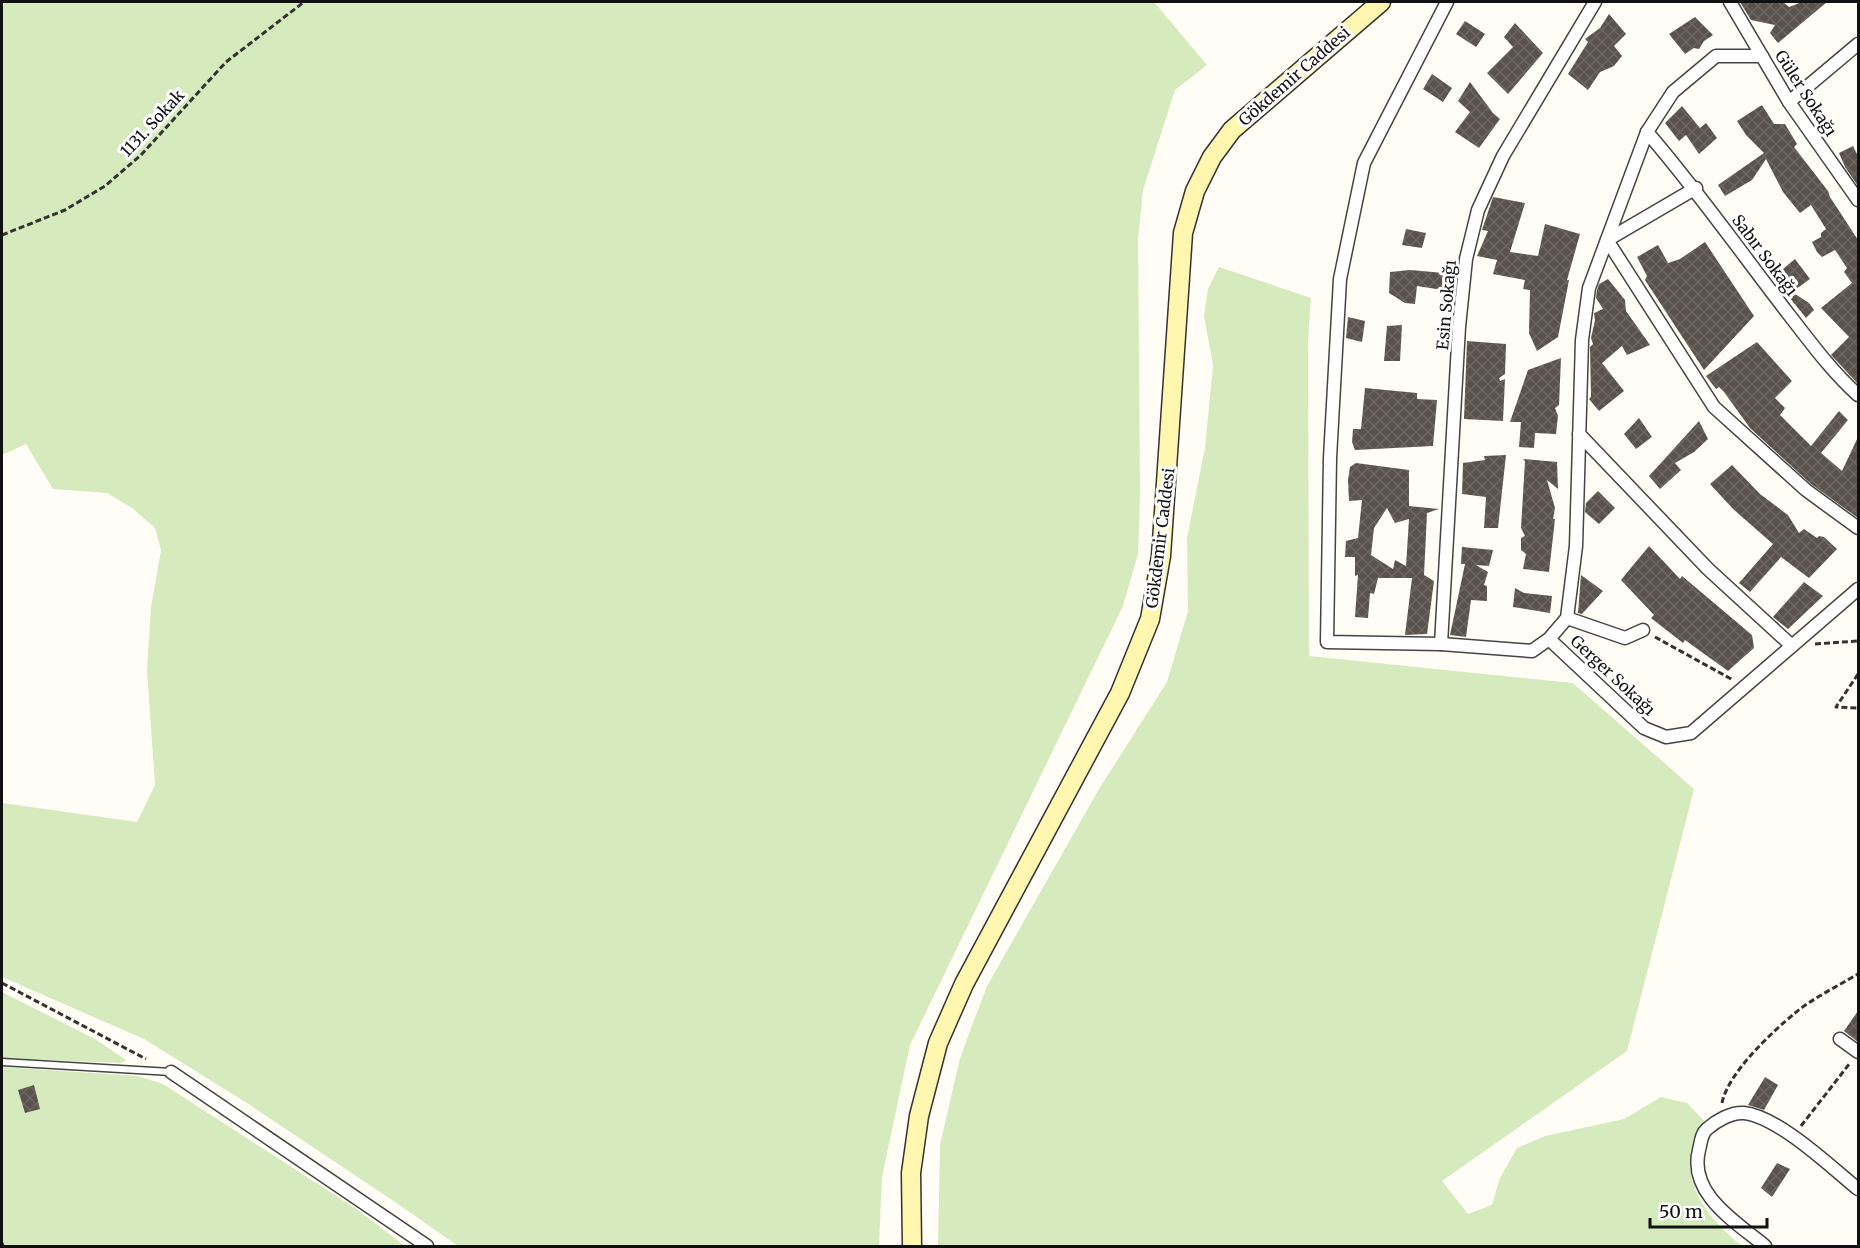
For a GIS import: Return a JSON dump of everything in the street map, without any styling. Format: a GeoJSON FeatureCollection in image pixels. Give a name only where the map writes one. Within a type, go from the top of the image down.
{"type":"FeatureCollection","features":[{"type":"Feature","properties":{"kind":"main road","name":"Gökdemir Caddesi"},"geometry":{"type":"LineString","coordinates":[[912,1246],[911,1173],[919,1116],[939,1043],[964,984],[1120,693],[1150,619],[1162,544],[1183,233],[1195,190],[1212,157],[1232,130],[1382,2]]}},
{"type":"Feature","properties":{"kind":"street"},"geometry":{"type":"LineString","coordinates":[[1447,2],[1364,163],[1340,279],[1330,458],[1327,642],[1441,644],[1532,651],[1549,639],[1567,618],[1576,546],[1582,340],[1589,288],[1647,132],[1673,92],[1716,56],[1762,56]]}},
{"type":"Feature","properties":{"kind":"street","name":"Esin Sokağı"},"geometry":{"type":"LineString","coordinates":[[1441,644],[1459,327],[1466,259],[1478,210],[1503,156],[1595,2]]}},
{"type":"Feature","properties":{"kind":"street","name":"Güler Sokağı"},"geometry":{"type":"LineString","coordinates":[[1730,2],[1789,102],[1858,200]]}},
{"type":"Feature","properties":{"kind":"street"},"geometry":{"type":"LineString","coordinates":[[1789,102],[1858,44]]}},
{"type":"Feature","properties":{"kind":"street","name":"Sabır Sokağı"},"geometry":{"type":"LineString","coordinates":[[1647,132],[1696,188],[1756,272],[1812,344],[1858,395]]}},
{"type":"Feature","properties":{"kind":"street"},"geometry":{"type":"LineString","coordinates":[[1607,240],[1696,188]]}},
{"type":"Feature","properties":{"kind":"street"},"geometry":{"type":"LineString","coordinates":[[1607,240],[1714,407],[1806,490],[1858,528]]}},
{"type":"Feature","properties":{"kind":"street"},"geometry":{"type":"LineString","coordinates":[[1579,434],[1708,569],[1792,646]]}},
{"type":"Feature","properties":{"kind":"street","name":"Gerger Sokağı"},"geometry":{"type":"LineString","coordinates":[[1549,639],[1644,728],[1666,737],[1691,733],[1858,589]]}},
{"type":"Feature","properties":{"kind":"street","name":"Gerger Sokağı"},"geometry":{"type":"LineString","coordinates":[[1567,618],[1625,638],[1642,630]]}},
{"type":"Feature","properties":{"kind":"street"},"geometry":{"type":"LineString","coordinates":[[1840,1039],[1855,1057]]}},
{"type":"Feature","properties":{"kind":"street"},"geometry":{"type":"LineString","coordinates":[[171,1072],[428,1246]]}},
{"type":"Feature","properties":{"kind":"street"},"geometry":{"type":"LineString","coordinates":[[1765,1246],[1714,1203],[1700,1182],[1697,1158],[1703,1132],[1718,1120],[1743,1113],[1780,1127],[1858,1190]]}},
{"type":"Feature","properties":{"kind":"lane"},"geometry":{"type":"LineString","coordinates":[[2,1062],[171,1072]]}},
{"type":"Feature","properties":{"kind":"path","name":"1131. Sokak"},"geometry":{"type":"LineString","coordinates":[[2,235],[65,210],[105,186],[141,155],[226,62],[304,2]]}},
{"type":"Feature","properties":{"kind":"path"},"geometry":{"type":"LineString","coordinates":[[1642,630],[1745,686]]}},
{"type":"Feature","properties":{"kind":"path"},"geometry":{"type":"LineString","coordinates":[[1792,646],[1858,641]]}},
{"type":"Feature","properties":{"kind":"path"},"geometry":{"type":"LineString","coordinates":[[1858,674],[1836,707],[1858,708]]}},
{"type":"Feature","properties":{"kind":"path"},"geometry":{"type":"LineString","coordinates":[[1718,1120],[1724,1091],[1746,1062],[1795,1012],[1858,974]]}},
{"type":"Feature","properties":{"kind":"path"},"geometry":{"type":"LineString","coordinates":[[2,983],[171,1072]]}},
{"type":"Feature","properties":{"kind":"path"},"geometry":{"type":"LineString","coordinates":[[1793,1137],[1855,1057]]}},
{"type":"Feature","properties":{"kind":"green space"},"geometry":{"type":"Polygon","coordinates":[[[2,2],[1154,2],[1207,65],[1175,90],[1143,190],[1138,239],[1140,494],[1138,554],[1123,606],[910,1045],[882,1177],[879,1246],[458,1246],[250,1105],[144,1039],[2,977],[2,803],[137,822],[155,785],[147,670],[151,607],[161,550],[155,528],[132,508],[107,493],[53,489],[26,444],[2,455],[2,2]]]}},
{"type":"Feature","properties":{"kind":"green space"},"geometry":{"type":"Polygon","coordinates":[[[1219,267],[1311,298],[1308,340],[1309,656],[1573,683],[1694,789],[1627,1051],[1442,1181],[1468,1214],[1492,1205],[1500,1178],[1517,1148],[1545,1136],[1624,1119],[1661,1097],[1687,1103],[1713,1130],[1697,1148],[1691,1161],[1691,1174],[1695,1189],[1711,1216],[1743,1246],[938,1246],[940,1145],[960,1058],[987,986],[1099,789],[1167,682],[1188,611],[1187,538],[1205,448],[1213,365],[1204,316],[1208,289],[1219,267]]]}},
{"type":"Feature","properties":{"kind":"green space"},"geometry":{"type":"Polygon","coordinates":[[[2,992],[95,1039],[126,1060],[122,1063],[2,1058],[2,992]]]}},
{"type":"Feature","properties":{"kind":"green space"},"geometry":{"type":"Polygon","coordinates":[[[2,1067],[138,1076],[163,1084],[355,1208],[405,1246],[2,1246],[2,1067]]]}},
{"type":"Feature","properties":{"kind":"building"},"geometry":{"type":"Polygon","coordinates":[[[1740,2],[1783,2],[1789,7],[1802,2],[1827,2],[1778,43],[1770,33],[1775,25],[1751,20],[1740,2]]]}},
{"type":"Feature","properties":{"kind":"building"},"geometry":{"type":"Polygon","coordinates":[[[1609,14],[1626,34],[1614,46],[1622,56],[1614,66],[1600,72],[1588,90],[1568,74],[1588,42],[1585,39],[1600,28],[1609,14]]]}},
{"type":"Feature","properties":{"kind":"building"},"geometry":{"type":"Polygon","coordinates":[[[1695,17],[1713,35],[1704,41],[1699,49],[1694,48],[1685,54],[1669,34],[1695,17]]]}},
{"type":"Feature","properties":{"kind":"building"},"geometry":{"type":"Polygon","coordinates":[[[1465,21],[1485,34],[1476,47],[1456,34],[1465,21]]]}},
{"type":"Feature","properties":{"kind":"building"},"geometry":{"type":"Polygon","coordinates":[[[1515,23],[1543,53],[1508,94],[1487,73],[1513,47],[1504,37],[1515,23]]]}},
{"type":"Feature","properties":{"kind":"building"},"geometry":{"type":"Polygon","coordinates":[[[1432,74],[1452,88],[1443,102],[1423,89],[1432,74]]]}},
{"type":"Feature","properties":{"kind":"building"},"geometry":{"type":"Polygon","coordinates":[[[1470,82],[1500,119],[1479,148],[1455,132],[1470,112],[1458,101],[1470,82]]]}},
{"type":"Feature","properties":{"kind":"building"},"geometry":{"type":"Polygon","coordinates":[[[1762,105],[1774,124],[1785,124],[1797,144],[1794,147],[1828,191],[1858,240],[1858,384],[1831,355],[1849,337],[1821,308],[1852,283],[1844,272],[1847,268],[1835,250],[1822,257],[1817,252],[1812,242],[1821,237],[1821,233],[1826,229],[1811,205],[1800,213],[1783,192],[1766,159],[1752,180],[1725,196],[1718,185],[1764,153],[1746,135],[1737,121],[1762,105]]]}},
{"type":"Feature","properties":{"kind":"building"},"geometry":{"type":"Polygon","coordinates":[[[1682,106],[1700,128],[1706,123],[1717,138],[1699,154],[1686,135],[1679,141],[1665,123],[1682,106]]]}},
{"type":"Feature","properties":{"kind":"building"},"geometry":{"type":"Polygon","coordinates":[[[1853,146],[1858,156],[1858,186],[1839,153],[1853,146]]]}},
{"type":"Feature","properties":{"kind":"building"},"geometry":{"type":"Polygon","coordinates":[[[1493,197],[1525,203],[1510,252],[1538,256],[1545,224],[1580,234],[1567,280],[1569,280],[1558,337],[1537,351],[1529,333],[1530,290],[1523,289],[1525,280],[1493,274],[1497,260],[1477,256],[1488,231],[1482,230],[1493,197]]]}},
{"type":"Feature","properties":{"kind":"building"},"geometry":{"type":"Polygon","coordinates":[[[1406,229],[1426,233],[1422,248],[1402,245],[1406,229]]]}},
{"type":"Feature","properties":{"kind":"building"},"geometry":{"type":"Polygon","coordinates":[[[1705,242],[1754,316],[1704,370],[1645,280],[1647,276],[1637,257],[1658,245],[1668,263],[1680,259],[1705,242]]]}},
{"type":"Feature","properties":{"kind":"building"},"geometry":{"type":"Polygon","coordinates":[[[1795,259],[1810,279],[1792,292],[1809,303],[1814,310],[1806,318],[1773,277],[1795,259]]]}},
{"type":"Feature","properties":{"kind":"building"},"geometry":{"type":"Polygon","coordinates":[[[1410,270],[1444,273],[1443,290],[1417,286],[1415,304],[1405,303],[1389,293],[1390,272],[1410,270]]]}},
{"type":"Feature","properties":{"kind":"building"},"geometry":{"type":"Polygon","coordinates":[[[1608,279],[1625,300],[1626,311],[1650,345],[1627,355],[1622,346],[1602,363],[1624,391],[1599,411],[1589,399],[1591,397],[1590,347],[1593,344],[1591,338],[1595,320],[1594,313],[1603,309],[1596,298],[1597,290],[1599,284],[1608,279]]]}},
{"type":"Feature","properties":{"kind":"building"},"geometry":{"type":"Polygon","coordinates":[[[1348,317],[1365,321],[1362,342],[1346,338],[1348,317]]]}},
{"type":"Feature","properties":{"kind":"building"},"geometry":{"type":"Polygon","coordinates":[[[1402,325],[1400,361],[1384,361],[1387,326],[1402,325]]]}},
{"type":"Feature","properties":{"kind":"building"},"geometry":{"type":"Polygon","coordinates":[[[1467,341],[1506,344],[1505,374],[1499,378],[1500,381],[1505,379],[1503,421],[1464,419],[1467,341]]]}},
{"type":"Feature","properties":{"kind":"building"},"geometry":{"type":"Polygon","coordinates":[[[1757,342],[1792,381],[1775,398],[1785,408],[1780,415],[1811,446],[1839,411],[1848,420],[1821,453],[1842,471],[1858,437],[1858,518],[1811,484],[1750,428],[1724,392],[1719,387],[1716,389],[1706,376],[1757,342]]]}},
{"type":"Feature","properties":{"kind":"building"},"geometry":{"type":"Polygon","coordinates":[[[1561,358],[1559,405],[1555,408],[1558,416],[1556,434],[1535,433],[1534,448],[1519,447],[1521,422],[1510,422],[1528,370],[1561,358]]]}},
{"type":"Feature","properties":{"kind":"building"},"geometry":{"type":"Polygon","coordinates":[[[1365,388],[1417,393],[1417,399],[1437,400],[1433,446],[1355,450],[1352,442],[1353,429],[1361,429],[1365,388]]]}},
{"type":"Feature","properties":{"kind":"building"},"geometry":{"type":"Polygon","coordinates":[[[1639,418],[1652,437],[1636,449],[1624,434],[1639,418]]]}},
{"type":"Feature","properties":{"kind":"building"},"geometry":{"type":"Polygon","coordinates":[[[1699,421],[1708,439],[1694,452],[1675,463],[1681,470],[1660,489],[1649,476],[1699,421]]]}},
{"type":"Feature","properties":{"kind":"building"},"geometry":{"type":"Polygon","coordinates":[[[1506,455],[1498,528],[1484,528],[1486,497],[1462,494],[1463,463],[1485,460],[1484,456],[1506,455]]]}},
{"type":"Feature","properties":{"kind":"building"},"geometry":{"type":"Polygon","coordinates":[[[1523,459],[1557,462],[1558,489],[1547,480],[1555,508],[1549,572],[1523,569],[1526,554],[1521,550],[1521,538],[1525,536],[1521,528],[1525,461],[1523,459]]]}},
{"type":"Feature","properties":{"kind":"building"},"geometry":{"type":"Polygon","coordinates":[[[1356,463],[1409,470],[1409,506],[1439,509],[1427,513],[1424,575],[1434,581],[1427,634],[1405,635],[1412,578],[1378,578],[1374,594],[1370,593],[1368,618],[1355,617],[1358,575],[1355,576],[1355,557],[1345,557],[1346,541],[1358,538],[1362,500],[1349,501],[1350,467],[1356,463]],[[1387,508],[1374,528],[1371,555],[1393,569],[1395,560],[1406,566],[1409,519],[1395,523],[1387,508]]]}},
{"type":"Feature","properties":{"kind":"building"},"geometry":{"type":"Polygon","coordinates":[[[1732,465],[1760,494],[1788,515],[1799,533],[1804,529],[1817,538],[1824,537],[1837,549],[1809,578],[1781,557],[1750,592],[1739,583],[1773,544],[1733,509],[1710,484],[1732,465]]]}},
{"type":"Feature","properties":{"kind":"building"},"geometry":{"type":"Polygon","coordinates":[[[1598,491],[1615,508],[1599,524],[1585,512],[1586,503],[1598,491]]]}},
{"type":"Feature","properties":{"kind":"building"},"geometry":{"type":"Polygon","coordinates":[[[1649,546],[1680,579],[1682,576],[1752,635],[1754,648],[1728,671],[1685,640],[1683,643],[1651,618],[1654,615],[1621,580],[1649,546]]]}},
{"type":"Feature","properties":{"kind":"building"},"geometry":{"type":"Polygon","coordinates":[[[1462,547],[1493,550],[1489,566],[1476,565],[1488,572],[1484,585],[1487,586],[1487,601],[1471,600],[1466,637],[1450,635],[1465,564],[1461,564],[1462,547]]]}},
{"type":"Feature","properties":{"kind":"building"},"geometry":{"type":"Polygon","coordinates":[[[1581,575],[1603,591],[1582,614],[1578,613],[1581,575]]]}},
{"type":"Feature","properties":{"kind":"building"},"geometry":{"type":"Polygon","coordinates":[[[1804,582],[1823,596],[1788,629],[1773,617],[1804,582]]]}},
{"type":"Feature","properties":{"kind":"building"},"geometry":{"type":"Polygon","coordinates":[[[1515,588],[1524,593],[1552,596],[1550,613],[1513,607],[1515,588]]]}},
{"type":"Feature","properties":{"kind":"building"},"geometry":{"type":"Polygon","coordinates":[[[1858,1011],[1858,1042],[1844,1031],[1858,1011]]]}},
{"type":"Feature","properties":{"kind":"building"},"geometry":{"type":"Polygon","coordinates":[[[1765,1077],[1778,1085],[1764,1110],[1748,1105],[1765,1077]]]}},
{"type":"Feature","properties":{"kind":"building"},"geometry":{"type":"Polygon","coordinates":[[[34,1085],[40,1109],[25,1113],[18,1090],[34,1085]]]}},
{"type":"Feature","properties":{"kind":"building"},"geometry":{"type":"Polygon","coordinates":[[[1777,1163],[1790,1169],[1772,1197],[1761,1188],[1777,1163]]]}}]}
